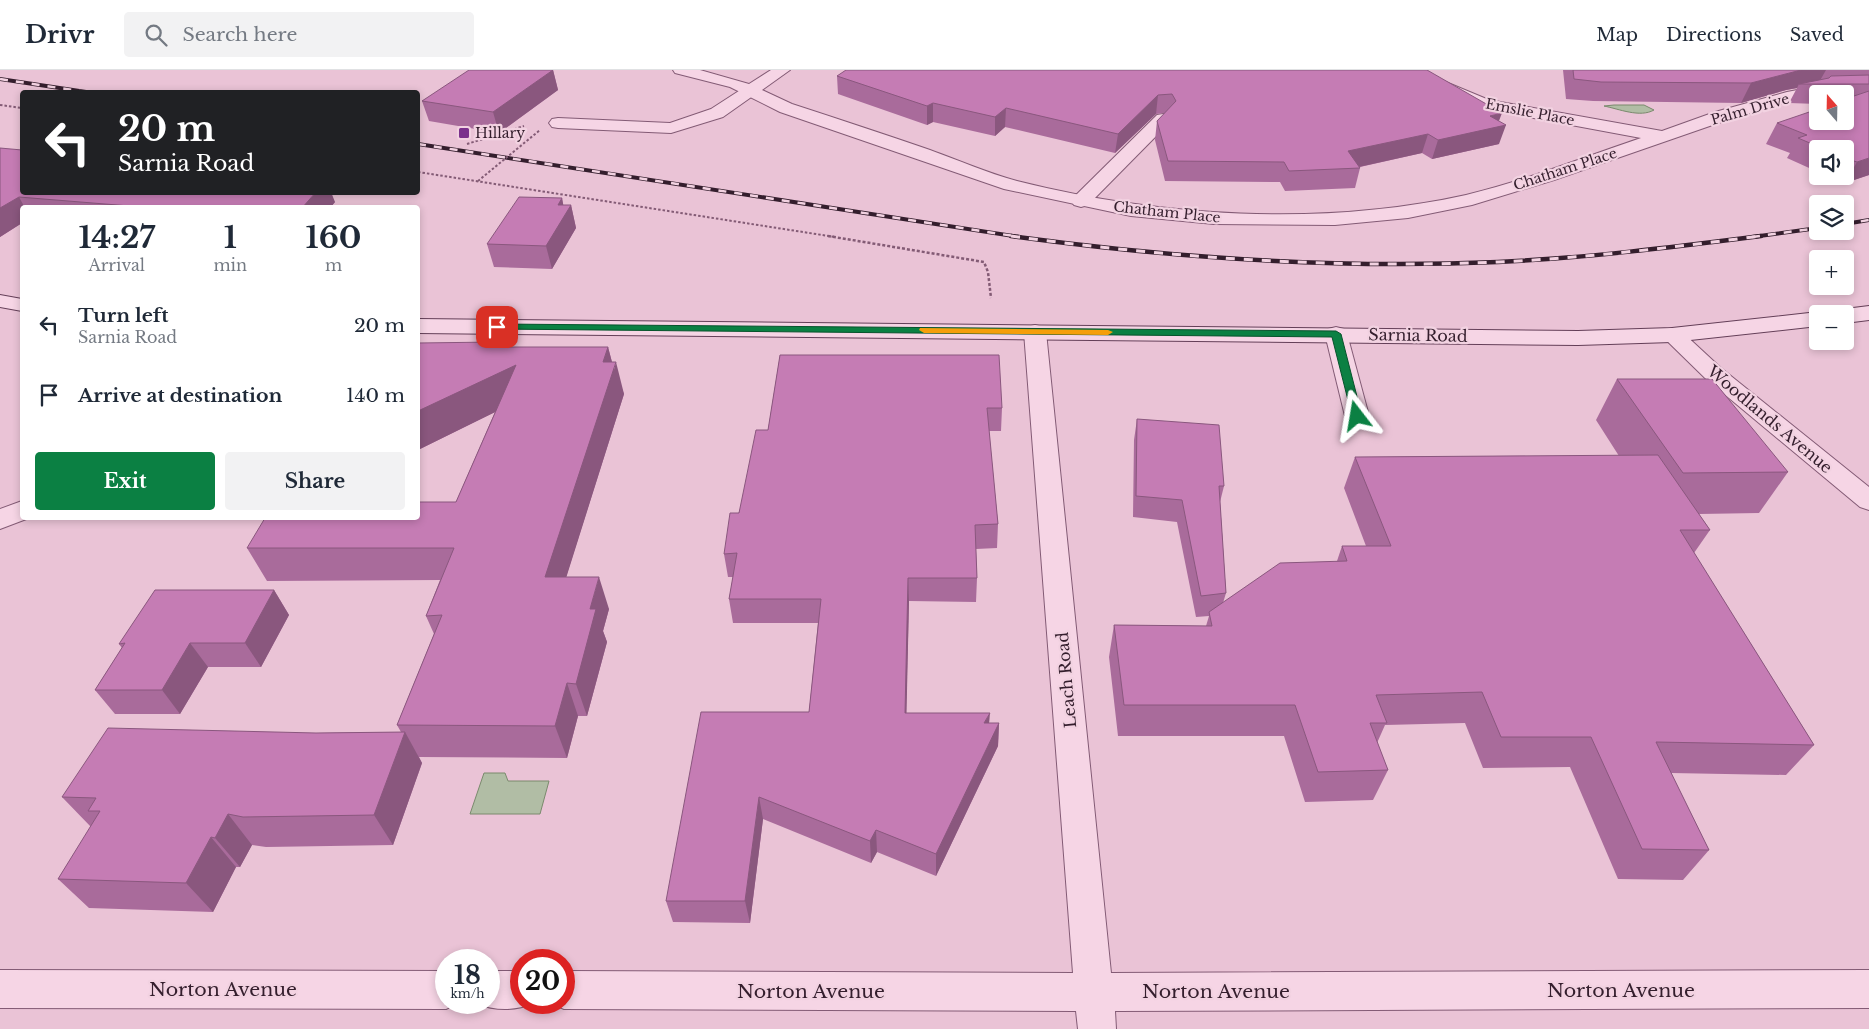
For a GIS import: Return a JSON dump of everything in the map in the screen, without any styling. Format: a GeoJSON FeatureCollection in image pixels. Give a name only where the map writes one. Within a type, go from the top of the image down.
{"type":"FeatureCollection","features":[{"type":"Feature","properties":{"kind":"street","name":"Chatham Place"},"geometry":{"type":"LineString","coordinates":[[682,70],[714,77],[751,90],[786,108],[1011,185],[1131,210],[1214,218],[1335,219],[1408,212],[1481,196],[1547,176],[1663,136]]}},
{"type":"Feature","properties":{"kind":"street"},"geometry":{"type":"LineString","coordinates":[[558,123],[671,128],[717,113],[782,70]]}},
{"type":"Feature","properties":{"kind":"street","name":"Emslie Place"},"geometry":{"type":"LineString","coordinates":[[1403,70],[1486,104],[1663,136]]}},
{"type":"Feature","properties":{"kind":"street","name":"Palm Drive"},"geometry":{"type":"LineString","coordinates":[[1663,136],[1721,116],[1787,97],[1818,91],[1869,86]]}},
{"type":"Feature","properties":{"kind":"street"},"geometry":{"type":"LineString","coordinates":[[1081,201],[1163,119]]}},
{"type":"Feature","properties":{"kind":"street"},"geometry":{"type":"LineString","coordinates":[[0,301],[20,305]]}},
{"type":"Feature","properties":{"kind":"street"},"geometry":{"type":"LineString","coordinates":[[1854,315],[1869,313]]}},
{"type":"Feature","properties":{"kind":"street","name":"Sarnia Road"},"geometry":{"type":"LineString","coordinates":[[420,326],[1578,338],[1672,335],[1809,320]]}},
{"type":"Feature","properties":{"kind":"street","name":"Leach Road"},"geometry":{"type":"LineString","coordinates":[[1035,332],[1097,1029]]}},
{"type":"Feature","properties":{"kind":"street"},"geometry":{"type":"LineString","coordinates":[[1336,334],[1357,416]]}},
{"type":"Feature","properties":{"kind":"street","name":"Woodlands Avenue"},"geometry":{"type":"LineString","coordinates":[[1672,335],[1714,373],[1869,501]]}},
{"type":"Feature","properties":{"kind":"street"},"geometry":{"type":"LineString","coordinates":[[0,520],[20,511]]}},
{"type":"Feature","properties":{"kind":"street","name":"Norton Avenue"},"geometry":{"type":"LineString","coordinates":[[0,989],[435,990]]}},
{"type":"Feature","properties":{"kind":"street","name":"Norton Avenue"},"geometry":{"type":"LineString","coordinates":[[575,990],[1093,992],[1869,989]]}},
{"type":"Feature","properties":{"kind":"path"},"geometry":{"type":"LineString","coordinates":[[0,105],[20,108]]}},
{"type":"Feature","properties":{"kind":"path"},"geometry":{"type":"LineString","coordinates":[[467,144],[528,124],[558,123]]}},
{"type":"Feature","properties":{"kind":"path"},"geometry":{"type":"LineString","coordinates":[[478,181],[540,130]]}},
{"type":"Feature","properties":{"kind":"path"},"geometry":{"type":"LineString","coordinates":[[420,172],[799,231],[984,262],[988,272],[995,331]]}},
{"type":"Feature","properties":{"kind":"shaded area"},"geometry":{"type":"Polygon","coordinates":[[[1644,105],[1654,110],[1636,113],[1604,106],[1644,105]]]}},
{"type":"Feature","properties":{"kind":"shaded area"},"geometry":{"type":"Polygon","coordinates":[[[484,773],[505,773],[508,781],[549,781],[540,814],[470,814],[484,773]]]}},
{"type":"Feature","properties":{"kind":"building"},"geometry":{"type":"Polygon","coordinates":[[[469,70],[553,70],[493,112],[422,101],[469,70]]]}},
{"type":"Feature","properties":{"kind":"building"},"geometry":{"type":"Polygon","coordinates":[[[846,70],[1427,70],[1502,113],[1490,116],[1506,125],[1438,140],[1428,134],[1348,151],[1360,168],[1289,171],[1284,162],[1168,161],[1157,121],[1176,101],[1172,94],[1158,95],[1118,134],[1006,108],[995,117],[933,103],[927,106],[837,76],[846,70]]]}},
{"type":"Feature","properties":{"kind":"building"},"geometry":{"type":"Polygon","coordinates":[[[1573,70],[1801,70],[1751,83],[1601,82],[1574,79],[1573,70]]]}},
{"type":"Feature","properties":{"kind":"building"},"geometry":{"type":"Polygon","coordinates":[[[1869,75],[1869,84],[1799,84],[1831,76],[1869,75]]]}},
{"type":"Feature","properties":{"kind":"building"},"geometry":{"type":"Polygon","coordinates":[[[1869,91],[1869,158],[1857,162],[1854,161],[1854,140],[1809,140],[1809,143],[1798,138],[1807,135],[1777,123],[1809,112],[1809,130],[1854,130],[1854,96],[1869,91]]]}},
{"type":"Feature","properties":{"kind":"building"},"geometry":{"type":"Polygon","coordinates":[[[0,148],[20,150],[20,195],[313,195],[305,205],[117,205],[19,197],[0,208],[0,148]]]}},
{"type":"Feature","properties":{"kind":"building"},"geometry":{"type":"Polygon","coordinates":[[[519,197],[562,198],[558,205],[571,205],[546,246],[487,244],[519,197]]]}},
{"type":"Feature","properties":{"kind":"building"},"geometry":{"type":"Polygon","coordinates":[[[495,342],[492,347],[608,347],[603,362],[616,362],[545,577],[599,577],[590,609],[596,609],[576,684],[567,683],[555,726],[397,725],[442,615],[426,616],[454,548],[247,548],[264,520],[420,520],[420,502],[456,502],[516,365],[420,410],[420,343],[495,342]]]}},
{"type":"Feature","properties":{"kind":"building"},"geometry":{"type":"Polygon","coordinates":[[[780,355],[999,355],[1002,408],[987,408],[998,524],[975,525],[977,578],[908,578],[905,713],[990,713],[984,723],[999,723],[936,854],[876,830],[870,841],[759,797],[745,901],[666,901],[701,712],[809,712],[821,599],[729,599],[737,553],[724,554],[730,513],[739,513],[756,430],[768,430],[780,355]]]}},
{"type":"Feature","properties":{"kind":"building"},"geometry":{"type":"Polygon","coordinates":[[[1617,379],[1712,379],[1788,472],[1683,473],[1617,379]]]}},
{"type":"Feature","properties":{"kind":"building"},"geometry":{"type":"Polygon","coordinates":[[[1137,419],[1219,425],[1224,486],[1219,486],[1226,593],[1201,596],[1182,500],[1136,496],[1137,419]]]}},
{"type":"Feature","properties":{"kind":"building"},"geometry":{"type":"Polygon","coordinates":[[[1658,455],[1710,530],[1680,530],[1814,745],[1656,742],[1709,850],[1642,849],[1591,737],[1501,737],[1482,692],[1376,695],[1387,723],[1370,723],[1388,770],[1318,772],[1295,705],[1124,705],[1114,625],[1212,626],[1209,612],[1280,563],[1347,561],[1342,546],[1391,546],[1355,457],[1658,455]]]}},
{"type":"Feature","properties":{"kind":"building"},"geometry":{"type":"Polygon","coordinates":[[[155,590],[274,590],[245,643],[190,643],[162,690],[95,690],[125,643],[119,644],[155,590]]]}},
{"type":"Feature","properties":{"kind":"building"},"geometry":{"type":"Polygon","coordinates":[[[108,728],[316,733],[405,732],[374,815],[243,817],[228,814],[215,838],[211,837],[186,883],[58,879],[100,811],[88,811],[96,798],[62,797],[108,728]]]}},
{"type":"Feature","properties":{"kind":"railway"},"geometry":{"type":"LineString","coordinates":[[0,79],[73,90]]}},
{"type":"Feature","properties":{"kind":"railway"},"geometry":{"type":"LineString","coordinates":[[420,144],[1020,237]]}},
{"type":"Feature","properties":{"kind":"railway"},"geometry":{"type":"LineString","coordinates":[[1854,222],[1869,220]]}},
{"type":"Feature","properties":{"kind":"railway"},"geometry":{"type":"LineString","coordinates":[[1752,237],[1809,229]]}},
{"type":"Feature","properties":{"kind":"railway"},"geometry":{"type":"LineString","coordinates":[[1011,236],[1193,256],[1315,263],[1376,264],[1437,264],[1564,258],[1761,236]]}},
{"type":"Feature","properties":{"kind":"slow traffic"},"geometry":{"type":"LineString","coordinates":[[924,330],[1108,332]]}},
{"type":"Feature","properties":{"kind":"place","name":"Hillary"},"geometry":{"type":"Point","coordinates":[464,133]}},
{"type":"Feature","properties":{"kind":"route"},"geometry":{"type":"LineString","coordinates":[[497,327],[1336,334],[1357,416]]}}]}
